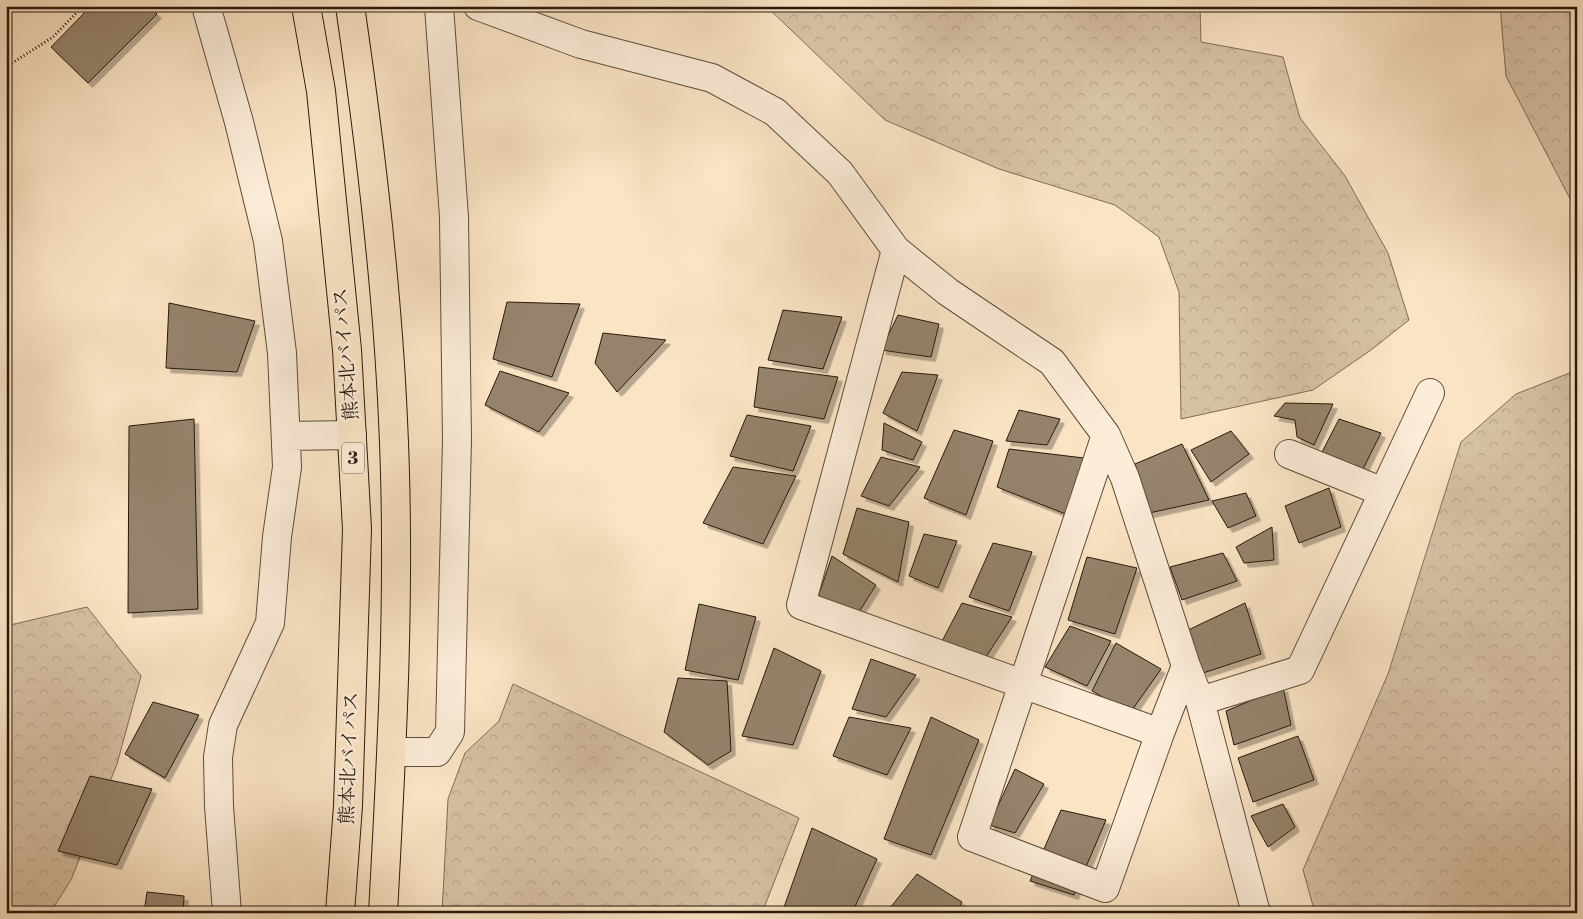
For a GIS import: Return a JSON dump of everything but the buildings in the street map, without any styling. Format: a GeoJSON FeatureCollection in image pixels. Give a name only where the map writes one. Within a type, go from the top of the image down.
{"type":"FeatureCollection","features":[{"type":"Feature","properties":{"kind":"highway","name":"熊本北バイパス"},"geometry":{"type":"LineString","coordinates":[[306,6],[321,92],[347,350],[356,529],[348,806],[340,913]]}},
{"type":"Feature","properties":{"kind":"highway"},"geometry":{"type":"LineString","coordinates":[[350,6],[363,94],[381,250],[394,420],[396,599],[392,752],[383,913]]}},
{"type":"Feature","properties":{"kind":"street"},"geometry":{"type":"LineString","coordinates":[[206,6],[239,122],[268,241],[282,354],[287,467],[277,537],[270,623],[223,725],[218,757],[218,806],[227,913]]}},
{"type":"Feature","properties":{"kind":"street"},"geometry":{"type":"LineString","coordinates":[[392,752],[437,752],[450,732],[457,440],[454,217],[439,6]]}},
{"type":"Feature","properties":{"kind":"street"},"geometry":{"type":"LineString","coordinates":[[478,6],[581,44],[712,78],[774,112],[840,173],[896,250],[948,292],[1052,362],[1106,436],[1125,478],[1186,666],[1200,700],[1256,913]]}},
{"type":"Feature","properties":{"kind":"street"},"geometry":{"type":"LineString","coordinates":[[896,250],[801,605],[1160,733]]}},
{"type":"Feature","properties":{"kind":"street"},"geometry":{"type":"LineString","coordinates":[[1200,700],[1300,670],[1430,394]]}},
{"type":"Feature","properties":{"kind":"street"},"geometry":{"type":"LineString","coordinates":[[286,436],[352,435]]}},
{"type":"Feature","properties":{"kind":"street"},"geometry":{"type":"LineString","coordinates":[[1106,436],[972,837],[1105,888],[1186,666]]}},
{"type":"Feature","properties":{"kind":"street"},"geometry":{"type":"LineString","coordinates":[[1289,454],[1383,492]]}},
{"type":"Feature","properties":{"kind":"path"},"geometry":{"type":"LineString","coordinates":[[6,67],[53,37],[83,6]]}},
{"type":"Feature","properties":{"kind":"green space"},"geometry":{"type":"Polygon","coordinates":[[[766,6],[1200,6],[1201,42],[1283,57],[1300,118],[1345,176],[1388,253],[1409,320],[1371,350],[1313,390],[1181,419],[1179,292],[1159,237],[1115,205],[999,169],[885,120],[766,6]]]}},
{"type":"Feature","properties":{"kind":"green space"},"geometry":{"type":"Polygon","coordinates":[[[1500,6],[1577,6],[1577,212],[1506,76],[1500,6]]]}},
{"type":"Feature","properties":{"kind":"green space"},"geometry":{"type":"Polygon","coordinates":[[[1577,370],[1577,913],[1315,913],[1303,870],[1388,674],[1461,442],[1516,394],[1577,370]]]}},
{"type":"Feature","properties":{"kind":"green space"},"geometry":{"type":"Polygon","coordinates":[[[87,607],[141,676],[117,764],[71,880],[50,913],[6,913],[6,626],[87,607]]]}},
{"type":"Feature","properties":{"kind":"green space"},"geometry":{"type":"Polygon","coordinates":[[[513,684],[799,818],[762,913],[442,913],[448,799],[465,753],[499,721],[513,684]]]}}]}
